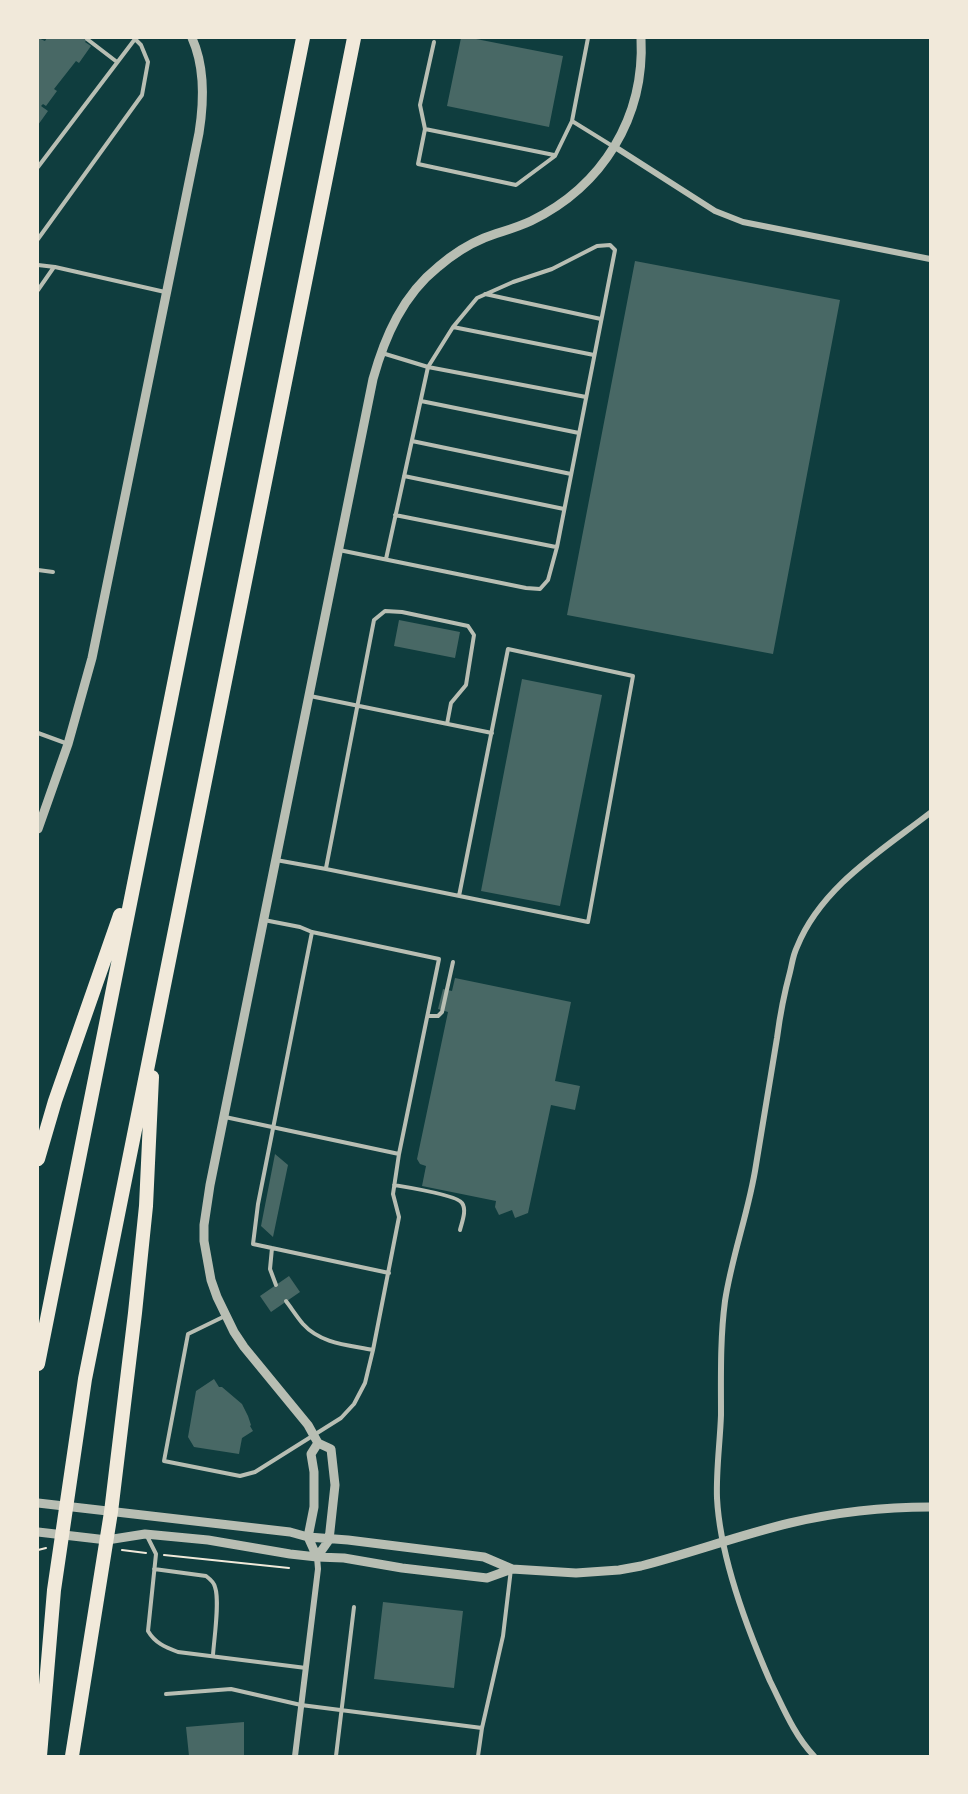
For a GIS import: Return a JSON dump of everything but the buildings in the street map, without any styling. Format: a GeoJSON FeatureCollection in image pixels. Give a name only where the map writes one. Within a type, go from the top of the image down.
{"type":"FeatureCollection","features":[{"type":"Feature","properties":{"kind":"highway"},"geometry":{"type":"LineString","coordinates":[[38,1364],[303,38]]}},
{"type":"Feature","properties":{"kind":"highway"},"geometry":{"type":"LineString","coordinates":[[40,1756],[54,1590],[85,1379],[354,38]]}},
{"type":"Feature","properties":{"kind":"highway"},"geometry":{"type":"LineString","coordinates":[[38,1159],[55,1101],[137,867]]}},
{"type":"Feature","properties":{"kind":"highway"},"geometry":{"type":"LineString","coordinates":[[72,1756],[111,1512],[146,1206],[155,1031]]}},
{"type":"Feature","properties":{"kind":"street"},"geometry":{"type":"LineString","coordinates":[[38,829],[68,744],[94,647],[199,133],[203,94],[200,68],[192,38]]}},
{"type":"Feature","properties":{"kind":"street"},"geometry":{"type":"LineString","coordinates":[[317,1557],[329,1540],[335,1485],[331,1449],[316,1439],[244,1347],[226,1316],[211,1280],[204,1241],[204,1225],[210,1185],[371,389],[381,352],[399,312],[421,283],[436,268],[466,247],[529,222],[563,203],[592,178],[615,147],[628,119],[641,65],[641,38]]}},
{"type":"Feature","properties":{"kind":"street"},"geometry":{"type":"LineString","coordinates":[[615,147],[715,211],[743,222],[930,259]]}},
{"type":"Feature","properties":{"kind":"street"},"geometry":{"type":"LineString","coordinates":[[814,1756],[804,1746],[794,1730],[747,1627],[723,1542],[717,1478],[721,1418],[722,1323],[731,1273],[754,1183],[783,1000],[796,947],[831,895],[854,871],[930,813]]}},
{"type":"Feature","properties":{"kind":"street"},"geometry":{"type":"LineString","coordinates":[[296,1756],[318,1569],[317,1557],[308,1538],[314,1489],[311,1454],[316,1439]]}},
{"type":"Feature","properties":{"kind":"street"},"geometry":{"type":"LineString","coordinates":[[38,1503],[290,1532],[308,1538],[348,1540],[484,1557],[512,1569],[576,1573],[619,1570],[668,1559],[813,1518],[873,1509],[930,1507]]}},
{"type":"Feature","properties":{"kind":"street"},"geometry":{"type":"LineString","coordinates":[[38,1532],[107,1540],[145,1534],[208,1540],[317,1557],[344,1558],[402,1568],[487,1578],[512,1569]]}},
{"type":"Feature","properties":{"kind":"lane"},"geometry":{"type":"LineString","coordinates":[[38,167],[134,38],[141,45],[148,62],[142,95],[38,239]]}},
{"type":"Feature","properties":{"kind":"lane"},"geometry":{"type":"LineString","coordinates":[[434,42],[420,105],[425,129],[418,164],[516,185],[555,156],[572,121],[588,38]]}},
{"type":"Feature","properties":{"kind":"lane"},"geometry":{"type":"LineString","coordinates":[[87,39],[117,62]]}},
{"type":"Feature","properties":{"kind":"lane"},"geometry":{"type":"LineString","coordinates":[[572,121],[615,147]]}},
{"type":"Feature","properties":{"kind":"lane"},"geometry":{"type":"LineString","coordinates":[[425,129],[555,156]]}},
{"type":"Feature","properties":{"kind":"lane"},"geometry":{"type":"LineString","coordinates":[[338,550],[526,588],[540,589],[549,580],[615,250],[610,245],[597,246],[552,269],[513,282],[477,298],[453,327],[428,367],[386,559]]}},
{"type":"Feature","properties":{"kind":"lane"},"geometry":{"type":"LineString","coordinates":[[38,265],[166,292]]}},
{"type":"Feature","properties":{"kind":"lane"},"geometry":{"type":"LineString","coordinates":[[38,290],[55,267]]}},
{"type":"Feature","properties":{"kind":"lane"},"geometry":{"type":"LineString","coordinates":[[485,294],[601,319]]}},
{"type":"Feature","properties":{"kind":"lane"},"geometry":{"type":"LineString","coordinates":[[453,327],[594,355]]}},
{"type":"Feature","properties":{"kind":"lane"},"geometry":{"type":"LineString","coordinates":[[381,352],[428,367],[586,397]]}},
{"type":"Feature","properties":{"kind":"lane"},"geometry":{"type":"LineString","coordinates":[[421,401],[579,433]]}},
{"type":"Feature","properties":{"kind":"lane"},"geometry":{"type":"LineString","coordinates":[[412,441],[571,474]]}},
{"type":"Feature","properties":{"kind":"lane"},"geometry":{"type":"LineString","coordinates":[[404,476],[564,508]]}},
{"type":"Feature","properties":{"kind":"lane"},"geometry":{"type":"LineString","coordinates":[[395,515],[556,547]]}},
{"type":"Feature","properties":{"kind":"lane"},"geometry":{"type":"LineString","coordinates":[[38,570],[53,572]]}},
{"type":"Feature","properties":{"kind":"lane"},"geometry":{"type":"LineString","coordinates":[[326,868],[374,620],[385,611],[402,612],[468,626],[474,635],[466,685],[451,704],[447,724]]}},
{"type":"Feature","properties":{"kind":"lane"},"geometry":{"type":"LineString","coordinates":[[275,860],[326,868],[459,896],[588,922],[633,676],[508,649],[459,896]]}},
{"type":"Feature","properties":{"kind":"lane"},"geometry":{"type":"LineString","coordinates":[[309,695],[492,733]]}},
{"type":"Feature","properties":{"kind":"lane"},"geometry":{"type":"LineString","coordinates":[[38,733],[68,744]]}},
{"type":"Feature","properties":{"kind":"lane"},"geometry":{"type":"LineString","coordinates":[[226,1316],[188,1334],[164,1461],[240,1476],[255,1472],[316,1439],[354,1404],[365,1383],[399,1217],[393,1194],[399,1154],[439,959],[264,920]]}},
{"type":"Feature","properties":{"kind":"lane"},"geometry":{"type":"LineString","coordinates":[[312,932],[258,1203],[253,1244],[389,1273]]}},
{"type":"Feature","properties":{"kind":"lane"},"geometry":{"type":"LineString","coordinates":[[428,1016],[438,1016],[442,1012],[453,962]]}},
{"type":"Feature","properties":{"kind":"lane"},"geometry":{"type":"LineString","coordinates":[[225,1117],[399,1154]]}},
{"type":"Feature","properties":{"kind":"lane"},"geometry":{"type":"LineString","coordinates":[[394,1185],[456,1198],[464,1205],[460,1230]]}},
{"type":"Feature","properties":{"kind":"lane"},"geometry":{"type":"LineString","coordinates":[[272,1248],[270,1269],[276,1285]]}},
{"type":"Feature","properties":{"kind":"lane"},"geometry":{"type":"LineString","coordinates":[[286,1302],[304,1325],[321,1338],[373,1350]]}},
{"type":"Feature","properties":{"kind":"lane"},"geometry":{"type":"LineString","coordinates":[[145,1534],[156,1554],[148,1631],[153,1639],[178,1652],[306,1668]]}},
{"type":"Feature","properties":{"kind":"lane"},"geometry":{"type":"LineString","coordinates":[[154,1569],[206,1576],[212,1581],[216,1587],[217,1597],[213,1655]]}},
{"type":"Feature","properties":{"kind":"lane"},"geometry":{"type":"LineString","coordinates":[[478,1756],[503,1636],[512,1569]]}},
{"type":"Feature","properties":{"kind":"lane"},"geometry":{"type":"LineString","coordinates":[[336,1756],[354,1607]]}},
{"type":"Feature","properties":{"kind":"lane"},"geometry":{"type":"LineString","coordinates":[[166,1694],[231,1689],[301,1705],[482,1728]]}}]}
